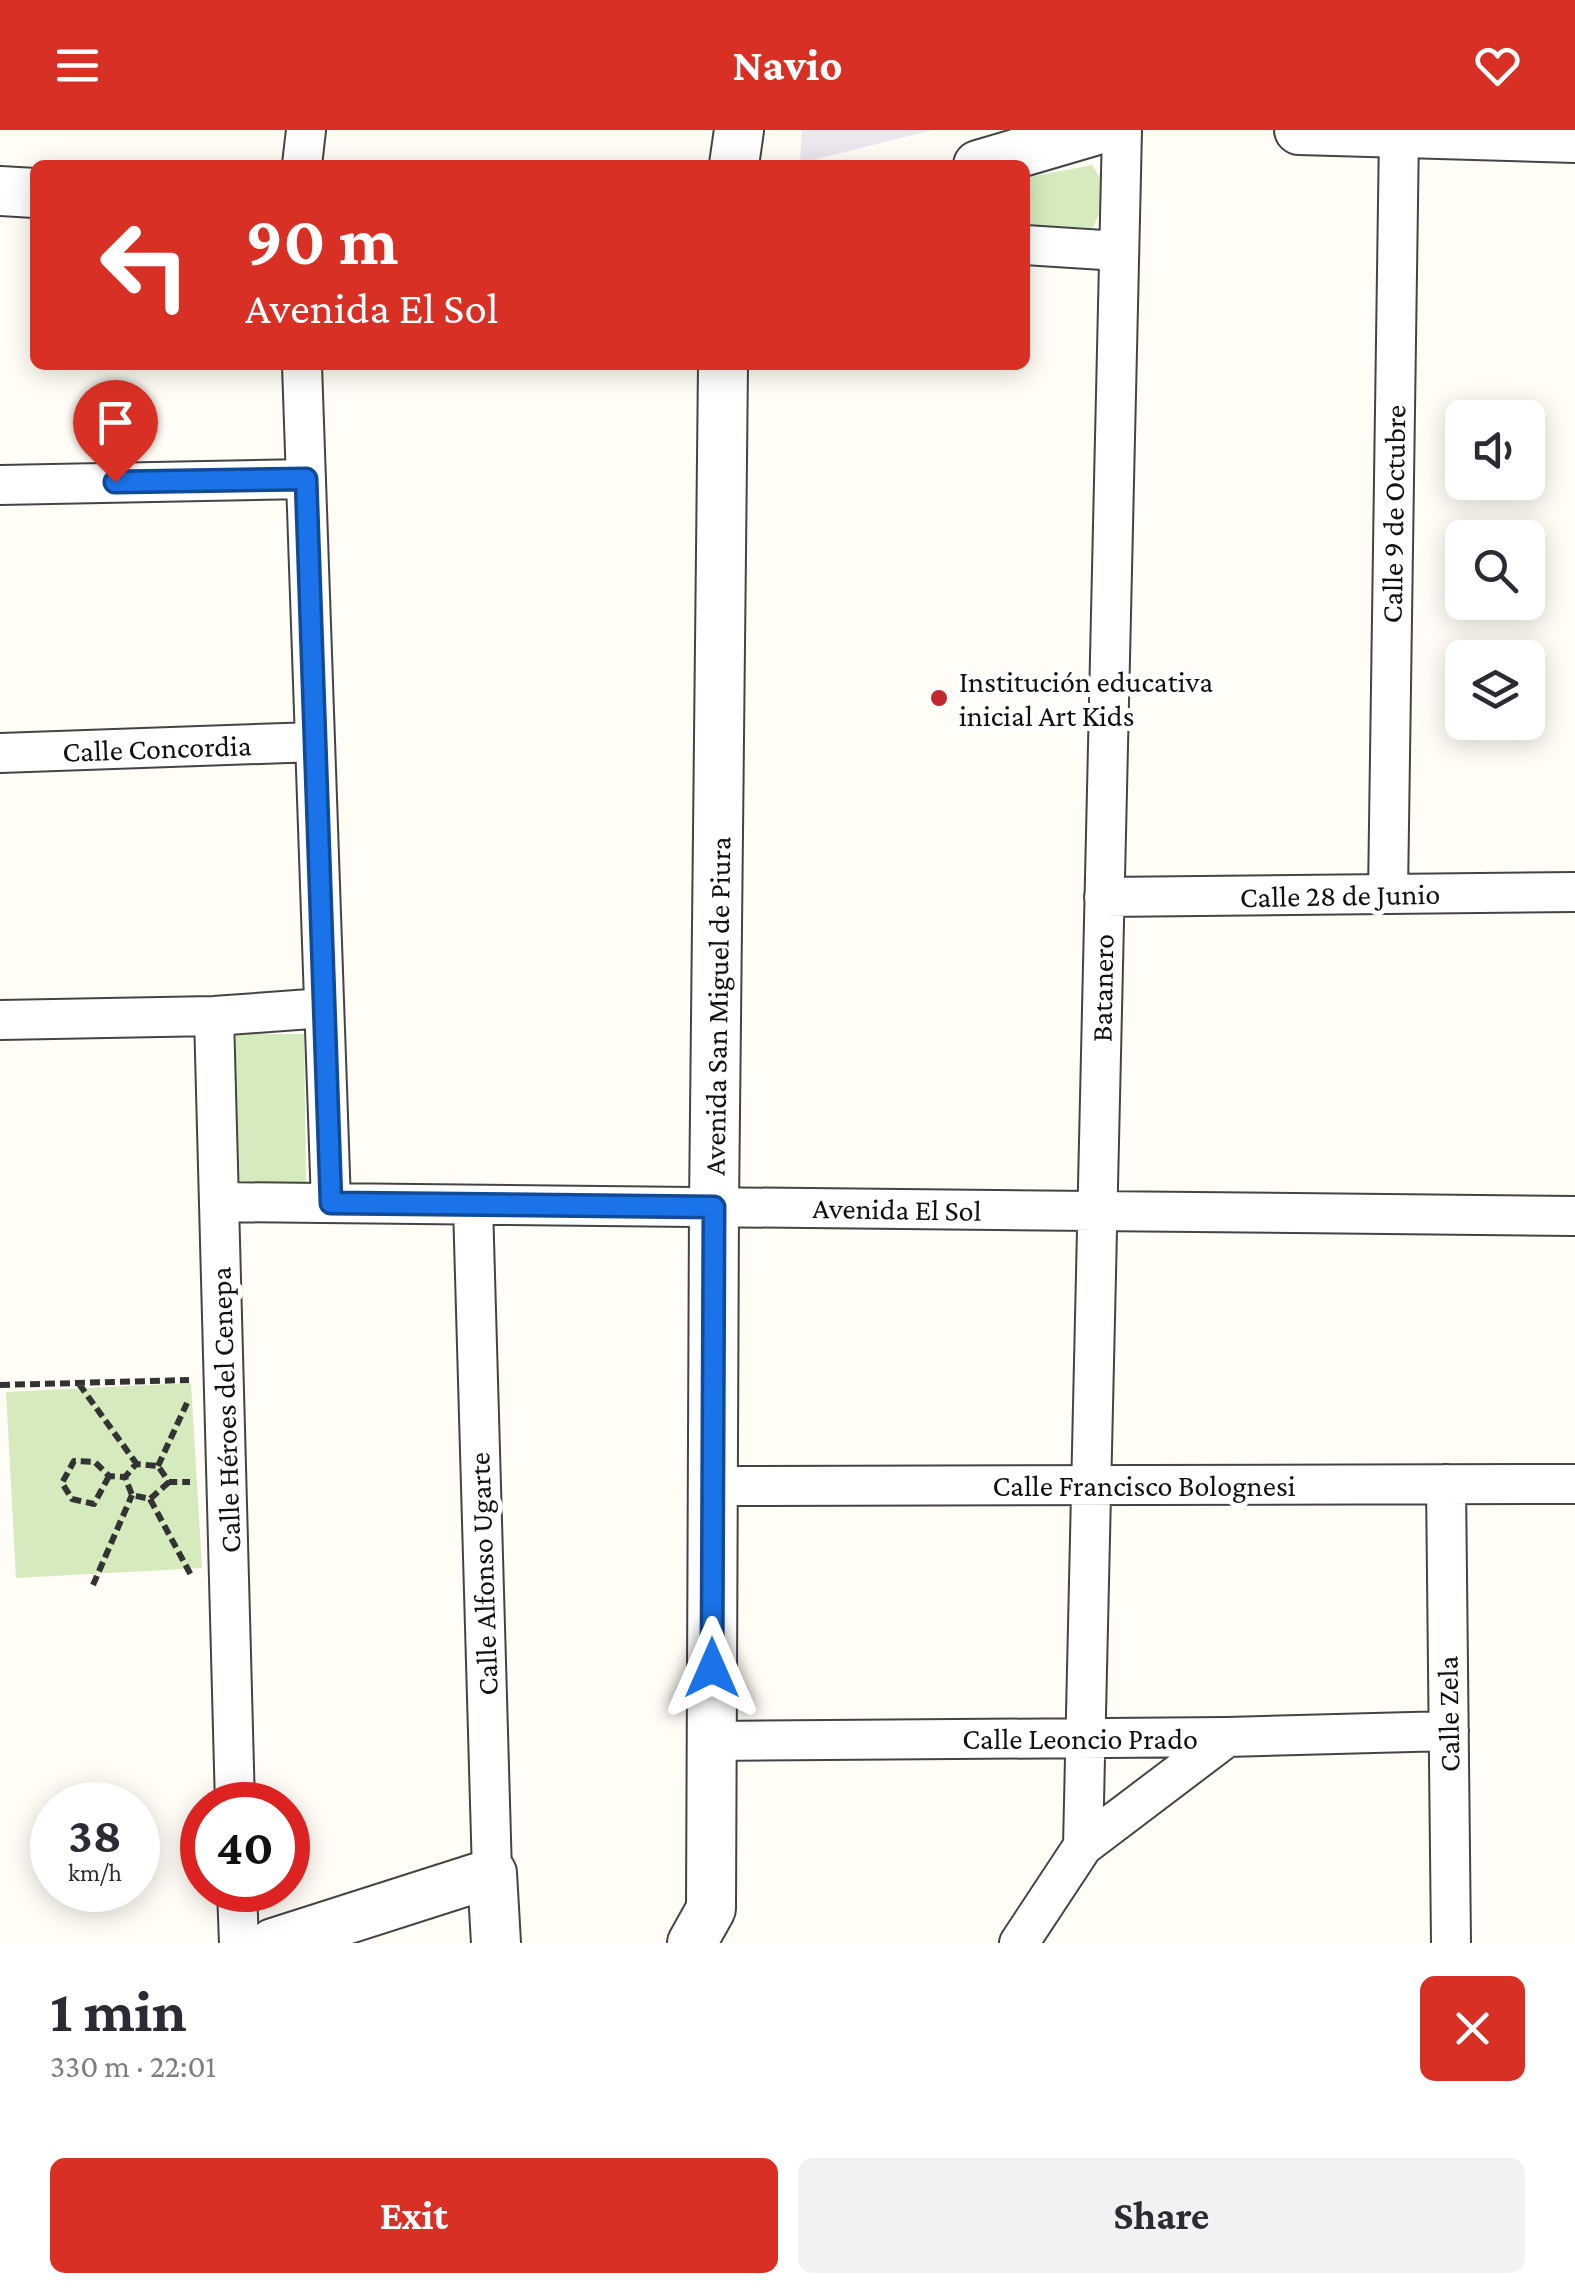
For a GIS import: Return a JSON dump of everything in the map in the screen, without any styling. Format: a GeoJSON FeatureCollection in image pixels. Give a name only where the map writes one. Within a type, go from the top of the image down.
{"type":"FeatureCollection","features":[{"type":"Feature","properties":{"kind":"street"},"geometry":{"type":"LineString","coordinates":[[303,160],[306,130]]}},
{"type":"Feature","properties":{"kind":"street"},"geometry":{"type":"LineString","coordinates":[[735,160],[739,130]]}},
{"type":"Feature","properties":{"kind":"street"},"geometry":{"type":"LineString","coordinates":[[995,160],[1097,130]]}},
{"type":"Feature","properties":{"kind":"street","name":"Batanero"},"geometry":{"type":"LineString","coordinates":[[1083,1846],[1122,130]]}},
{"type":"Feature","properties":{"kind":"street"},"geometry":{"type":"LineString","coordinates":[[1299,130],[1575,138]]}},
{"type":"Feature","properties":{"kind":"street","name":"Calle 9 de Octubre"},"geometry":{"type":"LineString","coordinates":[[1388,894],[1399,134]]}},
{"type":"Feature","properties":{"kind":"street"},"geometry":{"type":"LineString","coordinates":[[0,191],[30,193]]}},
{"type":"Feature","properties":{"kind":"street"},"geometry":{"type":"LineString","coordinates":[[1030,244],[1119,251]]}},
{"type":"Feature","properties":{"kind":"street"},"geometry":{"type":"LineString","coordinates":[[302,370],[331,1203]]}},
{"type":"Feature","properties":{"kind":"street","name":"Avenida San Miguel de Piura"},"geometry":{"type":"LineString","coordinates":[[692,1943],[711,1910],[723,370]]}},
{"type":"Feature","properties":{"kind":"street"},"geometry":{"type":"LineString","coordinates":[[0,485],[306,479]]}},
{"type":"Feature","properties":{"kind":"street","name":"Calle Concordia"},"geometry":{"type":"LineString","coordinates":[[0,753],[315,742]]}},
{"type":"Feature","properties":{"kind":"street","name":"Calle 28 de Junio"},"geometry":{"type":"LineString","coordinates":[[1104,897],[1575,892]]}},
{"type":"Feature","properties":{"kind":"street"},"geometry":{"type":"LineString","coordinates":[[0,1020],[214,1016],[324,1008]]}},
{"type":"Feature","properties":{"kind":"street","name":"Calle Héroes del Cenepa"},"geometry":{"type":"LineString","coordinates":[[214,1016],[219,1202],[211,1379],[226,1483],[234,1782]]}},
{"type":"Feature","properties":{"kind":"street","name":"Avenida El Sol"},"geometry":{"type":"LineString","coordinates":[[219,1202],[1575,1216]]}},
{"type":"Feature","properties":{"kind":"street","name":"Calle Alfonso Ugarte"},"geometry":{"type":"LineString","coordinates":[[472,1205],[496,1943]]}},
{"type":"Feature","properties":{"kind":"street","name":"Calle Zela"},"geometry":{"type":"LineString","coordinates":[[1446,1484],[1451,1943]]}},
{"type":"Feature","properties":{"kind":"street","name":"Calle Francisco Bolognesi"},"geometry":{"type":"LineString","coordinates":[[713,1486],[1575,1484]]}},
{"type":"Feature","properties":{"kind":"street","name":"Calle Leoncio Prado"},"geometry":{"type":"LineString","coordinates":[[712,1741],[1228,1737],[1448,1730]]}},
{"type":"Feature","properties":{"kind":"street"},"geometry":{"type":"LineString","coordinates":[[1019,1943],[1083,1846],[1228,1737]]}},
{"type":"Feature","properties":{"kind":"street"},"geometry":{"type":"LineString","coordinates":[[272,1943],[492,1874]]}},
{"type":"Feature","properties":{"kind":"street"},"geometry":{"type":"LineString","coordinates":[[238,1912],[239,1943]]}},
{"type":"Feature","properties":{"kind":"path"},"geometry":{"type":"LineString","coordinates":[[0,1385],[211,1379]]}},
{"type":"Feature","properties":{"kind":"path"},"geometry":{"type":"LineString","coordinates":[[158,1466],[211,1379]]}},
{"type":"Feature","properties":{"kind":"path"},"geometry":{"type":"LineString","coordinates":[[79,1383],[136,1464],[158,1466]]}},
{"type":"Feature","properties":{"kind":"path"},"geometry":{"type":"LineString","coordinates":[[109,1476],[94,1504],[72,1499],[62,1483],[74,1461],[95,1462],[109,1476],[125,1477]]}},
{"type":"Feature","properties":{"kind":"path"},"geometry":{"type":"LineString","coordinates":[[125,1477],[136,1464]]}},
{"type":"Feature","properties":{"kind":"path"},"geometry":{"type":"LineString","coordinates":[[158,1466],[169,1482]]}},
{"type":"Feature","properties":{"kind":"path"},"geometry":{"type":"LineString","coordinates":[[93,1585],[132,1495],[125,1477]]}},
{"type":"Feature","properties":{"kind":"path"},"geometry":{"type":"LineString","coordinates":[[150,1499],[169,1482],[226,1483]]}},
{"type":"Feature","properties":{"kind":"path"},"geometry":{"type":"LineString","coordinates":[[132,1495],[150,1499],[195,1584]]}},
{"type":"Feature","properties":{"kind":"shaded area"},"geometry":{"type":"Polygon","coordinates":[[[802,130],[933,130],[812,160],[800,160],[802,130]]]}},
{"type":"Feature","properties":{"kind":"green space"},"geometry":{"type":"Polygon","coordinates":[[[1092,165],[1104,196],[1093,228],[1030,225],[1030,177],[1092,165]]]}},
{"type":"Feature","properties":{"kind":"green space"},"geometry":{"type":"Polygon","coordinates":[[[236,1034],[304,1034],[306,1186],[236,1187],[236,1034]]]}},
{"type":"Feature","properties":{"kind":"green space"},"geometry":{"type":"Polygon","coordinates":[[[191,1383],[202,1568],[16,1578],[6,1392],[191,1383]]]}},
{"type":"Feature","properties":{"kind":"place","name":"Institución educativa inicial Art Kids"},"geometry":{"type":"Point","coordinates":[939,698]}},
{"type":"Feature","properties":{"kind":"route"},"geometry":{"type":"LineString","coordinates":[[115,482],[306,479],[331,1203],[714,1207],[712,1668]]}}]}
